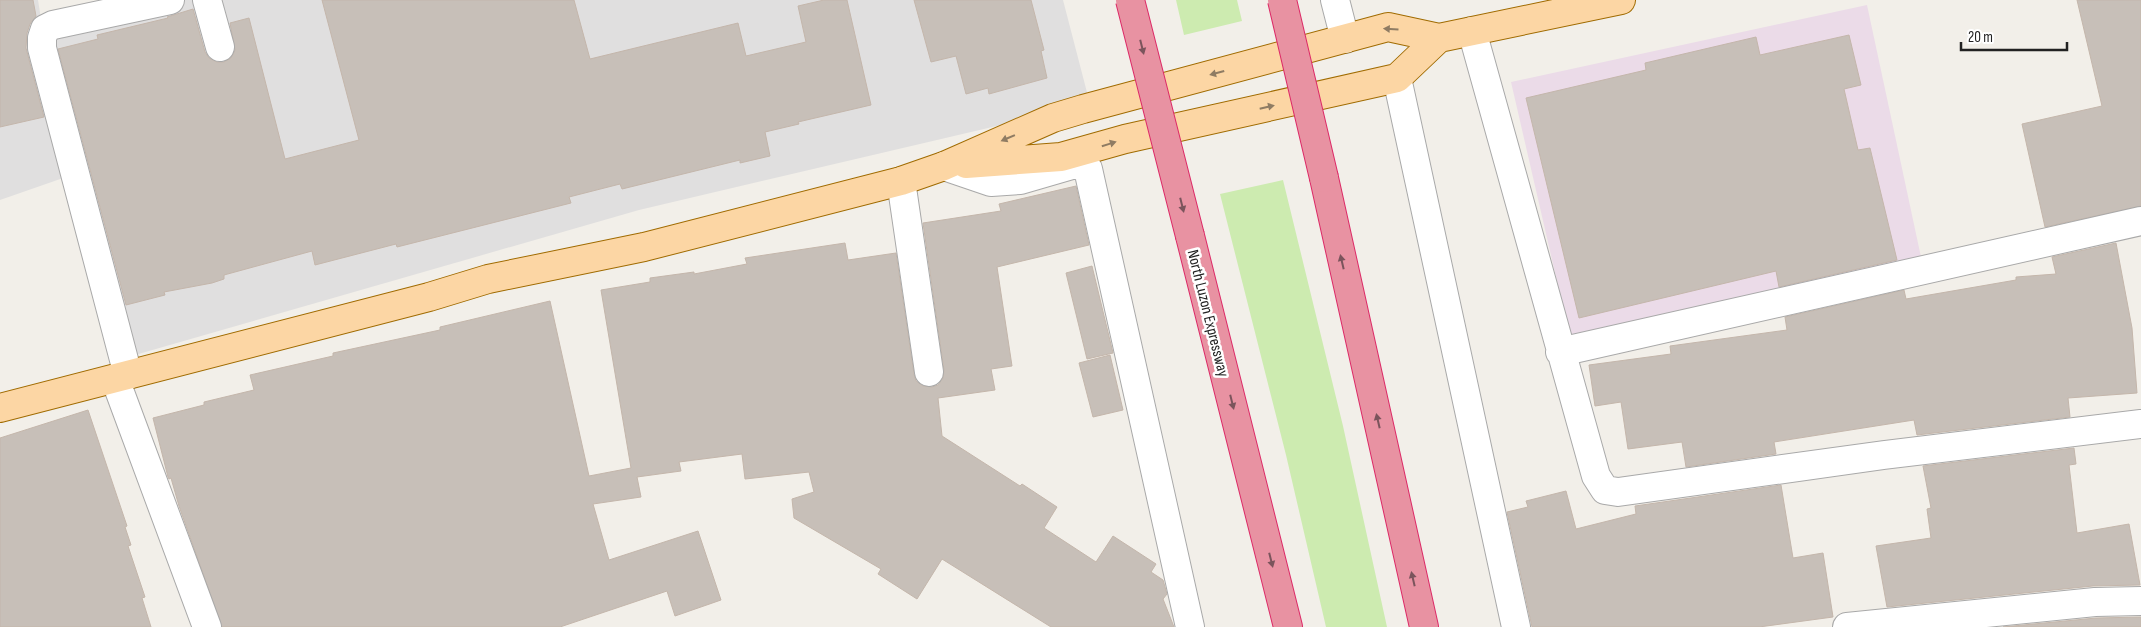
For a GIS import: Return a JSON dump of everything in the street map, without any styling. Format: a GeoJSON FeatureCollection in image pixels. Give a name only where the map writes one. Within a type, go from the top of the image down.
{"type":"FeatureCollection","features":[{"type":"Feature","properties":{"kind":"highway","name":"North Luzon Expressway"},"geometry":{"type":"LineString","coordinates":[[1130,0],[1288,627]]}},
{"type":"Feature","properties":{"kind":"highway"},"geometry":{"type":"LineString","coordinates":[[1282,0],[1324,178],[1424,627]]}},
{"type":"Feature","properties":{"kind":"main road"},"geometry":{"type":"LineString","coordinates":[[0,408],[429,297],[488,279],[644,246],[901,181],[944,166],[1053,118],[1388,27],[1438,38],[1621,0]]}},
{"type":"Feature","properties":{"kind":"main road"},"geometry":{"type":"LineString","coordinates":[[944,166],[1062,156],[1125,139],[1397,78],[1438,38]]}},
{"type":"Feature","properties":{"kind":"street"},"geometry":{"type":"LineString","coordinates":[[170,0],[53,25],[45,29],[42,38],[42,48],[121,377],[207,627]]}},
{"type":"Feature","properties":{"kind":"street"},"geometry":{"type":"LineString","coordinates":[[207,0],[220,47]]}},
{"type":"Feature","properties":{"kind":"street"},"geometry":{"type":"LineString","coordinates":[[1335,0],[1345,39]]}},
{"type":"Feature","properties":{"kind":"street"},"geometry":{"type":"LineString","coordinates":[[1472,31],[1596,476],[1606,490],[1618,492],[1884,455],[2141,424]]}},
{"type":"Feature","properties":{"kind":"street"},"geometry":{"type":"LineString","coordinates":[[1397,78],[1516,627]]}},
{"type":"Feature","properties":{"kind":"street"},"geometry":{"type":"LineString","coordinates":[[944,166],[991,182],[1020,180],[1076,164],[1088,169],[1190,627]]}},
{"type":"Feature","properties":{"kind":"street"},"geometry":{"type":"LineString","coordinates":[[901,181],[929,372]]}},
{"type":"Feature","properties":{"kind":"street"},"geometry":{"type":"LineString","coordinates":[[1560,352],[2141,221]]}},
{"type":"Feature","properties":{"kind":"street"},"geometry":{"type":"LineString","coordinates":[[1847,627],[2096,602],[2141,601]]}},
{"type":"Feature","properties":{"kind":"shaded area"},"geometry":{"type":"Polygon","coordinates":[[[0,0],[38,0],[66,177],[0,200],[0,0]]]}},
{"type":"Feature","properties":{"kind":"shaded area"},"geometry":{"type":"Polygon","coordinates":[[[160,0],[1063,0],[1090,104],[639,210],[128,357],[46,29],[160,0]]]}},
{"type":"Feature","properties":{"kind":"shaded area"},"geometry":{"type":"Polygon","coordinates":[[[1867,5],[1921,257],[1571,342],[1511,82],[1867,5]]]}},
{"type":"Feature","properties":{"kind":"green space"},"geometry":{"type":"Polygon","coordinates":[[[1176,0],[1237,0],[1242,21],[1184,35],[1176,0]]]}},
{"type":"Feature","properties":{"kind":"green space"},"geometry":{"type":"Polygon","coordinates":[[[1283,180],[1343,426],[1387,627],[1326,627],[1286,455],[1220,194],[1283,180]]]}},
{"type":"Feature","properties":{"kind":"building"},"geometry":{"type":"Polygon","coordinates":[[[0,0],[33,0],[36,16],[30,24],[27,33],[26,48],[44,117],[0,127],[0,0]]]}},
{"type":"Feature","properties":{"kind":"building"},"geometry":{"type":"Polygon","coordinates":[[[322,0],[574,0],[590,59],[738,23],[746,56],[806,42],[798,6],[824,0],[847,0],[871,105],[798,122],[799,124],[765,132],[770,156],[740,163],[740,160],[622,189],[620,184],[569,197],[571,203],[397,247],[396,244],[315,265],[312,251],[224,275],[224,279],[212,283],[164,292],[165,295],[126,305],[58,49],[98,39],[97,35],[168,18],[193,9],[205,52],[209,58],[217,62],[224,62],[231,58],[235,50],[230,23],[249,18],[285,159],[359,140],[322,0]]]}},
{"type":"Feature","properties":{"kind":"building"},"geometry":{"type":"Polygon","coordinates":[[[914,0],[1031,0],[1044,50],[1041,51],[1047,78],[989,94],[988,88],[966,94],[956,56],[931,62],[914,0]]]}},
{"type":"Feature","properties":{"kind":"building"},"geometry":{"type":"Polygon","coordinates":[[[2077,0],[2141,0],[2141,206],[2045,227],[2022,124],[2102,106],[2077,0]]]}},
{"type":"Feature","properties":{"kind":"building"},"geometry":{"type":"Polygon","coordinates":[[[1849,35],[1861,85],[1844,89],[1858,150],[1870,148],[1897,260],[1779,287],[1776,271],[1579,318],[1526,98],[1646,70],[1645,63],[1756,37],[1760,55],[1849,35]]]}},
{"type":"Feature","properties":{"kind":"building"},"geometry":{"type":"Polygon","coordinates":[[[1076,186],[1089,245],[997,267],[1012,366],[991,369],[995,390],[938,398],[942,436],[1020,486],[1022,484],[1057,507],[1044,528],[1096,562],[1113,536],[1156,564],[1151,572],[1163,580],[1167,594],[1163,599],[1174,627],[1051,627],[942,559],[917,599],[878,574],[881,569],[794,518],[792,499],[814,492],[809,472],[745,479],[742,454],[679,462],[681,471],[637,477],[641,497],[593,504],[609,560],[698,531],[721,600],[675,616],[667,591],[560,627],[222,627],[171,478],[169,479],[168,477],[153,418],[204,405],[204,402],[254,390],[250,375],[333,356],[333,353],[440,330],[440,327],[550,301],[589,476],[631,468],[601,290],[650,282],[650,278],[694,272],[694,274],[747,264],[745,258],[845,243],[848,260],[896,253],[914,374],[916,381],[923,386],[932,387],[938,385],[943,378],[944,370],[923,223],[1001,211],[999,204],[1076,186]]]}},
{"type":"Feature","properties":{"kind":"building"},"geometry":{"type":"Polygon","coordinates":[[[2116,243],[2132,328],[2137,393],[2068,398],[2070,417],[1917,435],[1914,420],[1774,442],[1776,454],[1686,467],[1682,442],[1628,449],[1621,402],[1595,406],[1589,365],[1671,354],[1670,346],[1787,330],[1785,317],[1904,290],[1906,299],[2016,280],[2016,277],[2056,274],[2052,257],[2116,243]]]}},
{"type":"Feature","properties":{"kind":"building"},"geometry":{"type":"Polygon","coordinates":[[[1092,266],[1113,353],[1087,359],[1066,273],[1092,266]]]}},
{"type":"Feature","properties":{"kind":"building"},"geometry":{"type":"Polygon","coordinates":[[[1110,355],[1123,410],[1093,417],[1079,363],[1110,355]]]}},
{"type":"Feature","properties":{"kind":"building"},"geometry":{"type":"Polygon","coordinates":[[[88,410],[127,526],[125,527],[131,545],[128,546],[145,597],[142,598],[151,627],[0,627],[0,438],[88,410]]]}},
{"type":"Feature","properties":{"kind":"building"},"geometry":{"type":"Polygon","coordinates":[[[2074,448],[2076,464],[2069,465],[2077,533],[2129,524],[2140,585],[2093,586],[1887,607],[1876,546],[1931,538],[1927,509],[1931,508],[1923,466],[2074,448]]]}},
{"type":"Feature","properties":{"kind":"building"},"geometry":{"type":"Polygon","coordinates":[[[1781,485],[1793,558],[1823,553],[1833,617],[1759,627],[1532,627],[1507,512],[1528,507],[1526,501],[1566,491],[1576,529],[1636,514],[1635,506],[1781,485]]]}},
{"type":"Feature","properties":{"kind":"building"},"geometry":{"type":"Polygon","coordinates":[[[2141,617],[2141,627],[2003,627],[2096,618],[2141,617]]]}}]}
